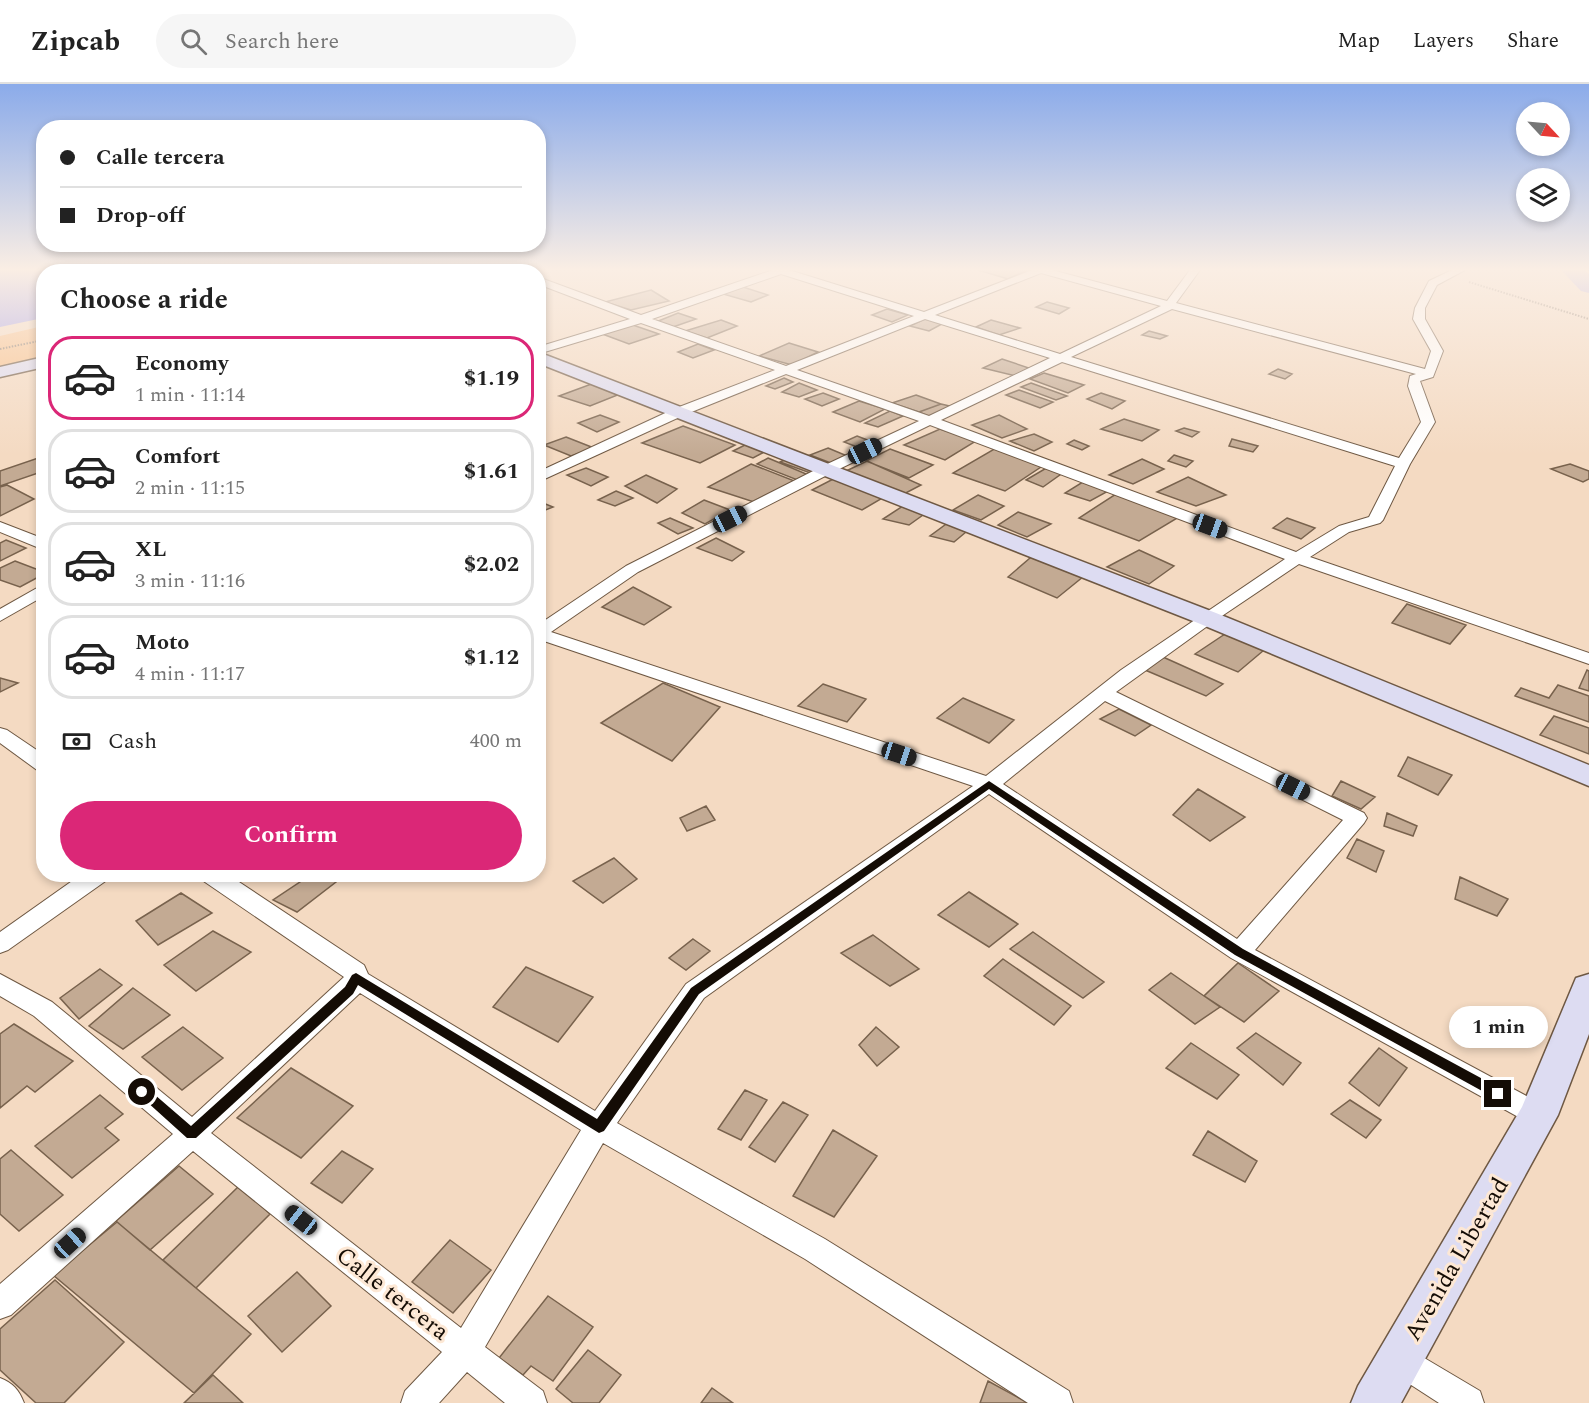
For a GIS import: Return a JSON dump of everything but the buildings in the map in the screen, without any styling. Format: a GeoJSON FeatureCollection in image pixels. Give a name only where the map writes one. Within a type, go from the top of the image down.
{"type":"FeatureCollection","features":[{"type":"Feature","properties":{"kind":"main road"},"geometry":{"type":"LineString","coordinates":[[546,360],[1207,618],[1589,776]]}},
{"type":"Feature","properties":{"kind":"main road"},"geometry":{"type":"LineString","coordinates":[[0,372],[36,364]]}},
{"type":"Feature","properties":{"kind":"main road"},"geometry":{"type":"LineString","coordinates":[[1538,1115],[1589,988]]}},
{"type":"Feature","properties":{"kind":"main road","name":"Avenida Libertad"},"geometry":{"type":"LineString","coordinates":[[1375,1403],[1538,1115]]}},
{"type":"Feature","properties":{"kind":"street"},"geometry":{"type":"LineString","coordinates":[[546,349],[603,332]]}},
{"type":"Feature","properties":{"kind":"street"},"geometry":{"type":"LineString","coordinates":[[674,332],[929,420],[1297,558],[1589,659]]}},
{"type":"Feature","properties":{"kind":"street"},"geometry":{"type":"LineString","coordinates":[[546,474],[679,412],[882,332]]}},
{"type":"Feature","properties":{"kind":"street"},"geometry":{"type":"LineString","coordinates":[[977,332],[1403,464]]}},
{"type":"Feature","properties":{"kind":"street"},"geometry":{"type":"LineString","coordinates":[[546,628],[632,569],[828,469],[1115,332]]}},
{"type":"Feature","properties":{"kind":"street"},"geometry":{"type":"LineString","coordinates":[[1267,332],[1429,374]]}},
{"type":"Feature","properties":{"kind":"street"},"geometry":{"type":"LineString","coordinates":[[1426,332],[1437,351],[1429,374]]}},
{"type":"Feature","properties":{"kind":"street"},"geometry":{"type":"LineString","coordinates":[[417,1403],[466,1350],[581,1153],[695,991],[989,784],[1103,693],[1207,618],[1297,558],[1344,530],[1375,520],[1403,464],[1428,422],[1413,386],[1414,379],[1429,374]]}},
{"type":"Feature","properties":{"kind":"street"},"geometry":{"type":"LineString","coordinates":[[0,526],[36,542]]}},
{"type":"Feature","properties":{"kind":"street"},"geometry":{"type":"LineString","coordinates":[[0,616],[36,595]]}},
{"type":"Feature","properties":{"kind":"street"},"geometry":{"type":"LineString","coordinates":[[546,636],[989,784],[1239,952],[1538,1115]]}},
{"type":"Feature","properties":{"kind":"street"},"geometry":{"type":"LineString","coordinates":[[1103,693],[1357,818],[1239,952]]}},
{"type":"Feature","properties":{"kind":"street"},"geometry":{"type":"LineString","coordinates":[[0,734],[36,759]]}},
{"type":"Feature","properties":{"kind":"street"},"geometry":{"type":"LineString","coordinates":[[0,945],[88,882]]}},
{"type":"Feature","properties":{"kind":"street"},"geometry":{"type":"LineString","coordinates":[[0,1305],[349,991],[356,978],[356,972],[222,882]]}},
{"type":"Feature","properties":{"kind":"street"},"geometry":{"type":"LineString","coordinates":[[356,978],[599,1127],[815,1249],[1057,1403]]}},
{"type":"Feature","properties":{"kind":"street","name":"Calle tercera"},"geometry":{"type":"LineString","coordinates":[[0,984],[44,1009],[192,1134],[531,1403]]}},
{"type":"Feature","properties":{"kind":"street"},"geometry":{"type":"LineString","coordinates":[[1399,1359],[1468,1403]]}},
{"type":"Feature","properties":{"kind":"street"},"geometry":{"type":"LineString","coordinates":[[0,1394],[8,1403]]}},
{"type":"Feature","properties":{"kind":"path"},"geometry":{"type":"LineString","coordinates":[[0,349],[36,342]]}},
{"type":"Feature","properties":{"kind":"shaded area"},"geometry":{"type":"Polygon","coordinates":[[[19,332],[36,332],[36,364],[0,372],[0,336],[19,332]]]}},
{"type":"Feature","properties":{"kind":"route"},"geometry":{"type":"LineString","coordinates":[[142,1092],[192,1134],[349,991],[357,981],[356,978],[599,1127],[695,991],[989,784],[1239,952],[1498,1094]]}}]}
